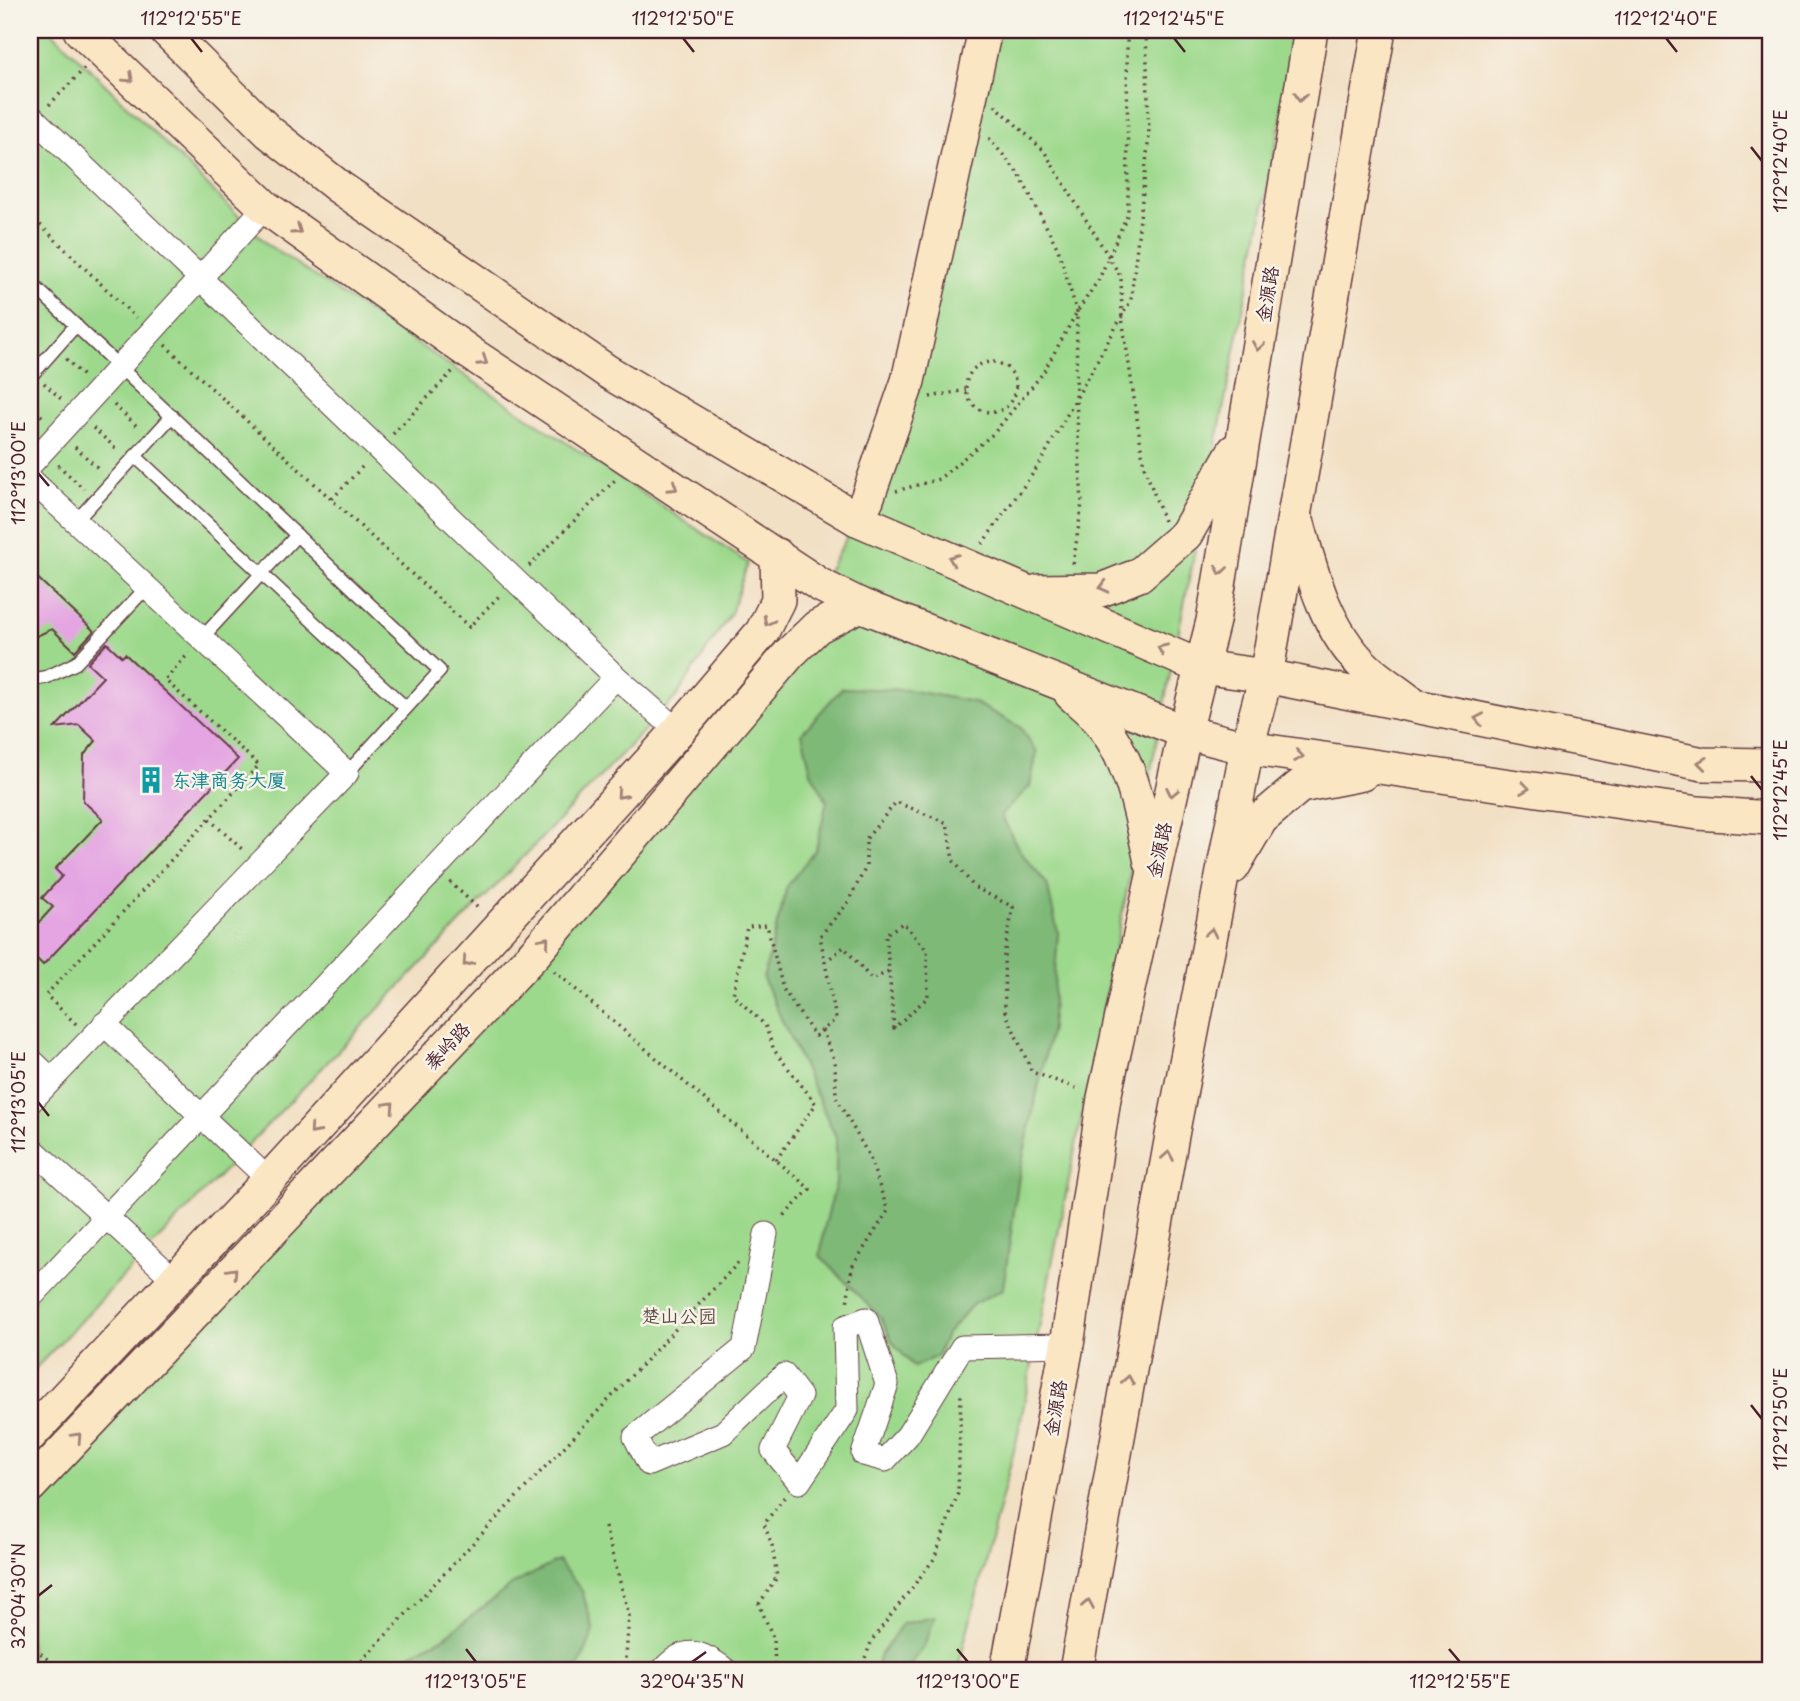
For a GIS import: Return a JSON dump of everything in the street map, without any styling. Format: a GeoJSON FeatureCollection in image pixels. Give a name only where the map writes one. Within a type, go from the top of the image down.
{"type":"FeatureCollection","features":[{"type":"Feature","properties":{"kind":"main road"},"geometry":{"type":"LineString","coordinates":[[166,30],[269,132],[339,187],[608,372],[966,564],[1202,667],[1266,677],[1703,764],[1770,765]]}},
{"type":"Feature","properties":{"kind":"main road"},"geometry":{"type":"LineString","coordinates":[[862,509],[908,381],[985,30]]}},
{"type":"Feature","properties":{"kind":"main road","name":"金源路"},"geometry":{"type":"LineString","coordinates":[[1007,1671],[1067,1345],[1104,1098],[1185,732],[1213,621],[1311,30]]}},
{"type":"Feature","properties":{"kind":"main road"},"geometry":{"type":"LineString","coordinates":[[1076,1671],[1173,1130],[1247,748],[1266,677],[1378,30]]}},
{"type":"Feature","properties":{"kind":"main road"},"geometry":{"type":"LineString","coordinates":[[91,41],[265,207],[470,353],[820,585],[860,605],[1185,732],[1247,748],[1698,813],[1770,818]]}},
{"type":"Feature","properties":{"kind":"main road"},"geometry":{"type":"LineString","coordinates":[[1028,591],[1101,590],[1139,575],[1186,534],[1244,434]]}},
{"type":"Feature","properties":{"kind":"main road"},"geometry":{"type":"LineString","coordinates":[[1295,511],[1310,570],[1323,605],[1345,643],[1366,668],[1416,707]]}},
{"type":"Feature","properties":{"kind":"main road"},"geometry":{"type":"LineString","coordinates":[[30,1435],[269,1180],[678,731],[762,632],[778,600],[777,555]]}},
{"type":"Feature","properties":{"kind":"main road","name":"秦岭路"},"geometry":{"type":"LineString","coordinates":[[30,1486],[534,954],[790,653],[817,627],[860,605]]}},
{"type":"Feature","properties":{"kind":"main road"},"geometry":{"type":"LineString","coordinates":[[1059,683],[1098,719],[1117,749],[1133,782],[1154,875]]}},
{"type":"Feature","properties":{"kind":"main road"},"geometry":{"type":"LineString","coordinates":[[1220,890],[1261,819],[1300,786],[1353,774],[1420,773]]}},
{"type":"Feature","properties":{"kind":"street"},"geometry":{"type":"LineString","coordinates":[[32,118],[616,677],[678,731]]}},
{"type":"Feature","properties":{"kind":"street"},"geometry":{"type":"LineString","coordinates":[[36,458],[265,207]]}},
{"type":"Feature","properties":{"kind":"street"},"geometry":{"type":"LineString","coordinates":[[30,479],[347,773],[30,1102]]}},
{"type":"Feature","properties":{"kind":"street"},"geometry":{"type":"LineString","coordinates":[[30,1298],[616,677]]}},
{"type":"Feature","properties":{"kind":"street"},"geometry":{"type":"LineString","coordinates":[[97,1031],[203,1116],[269,1180]]}},
{"type":"Feature","properties":{"kind":"street"},"geometry":{"type":"LineString","coordinates":[[30,1059],[51,1079]]}},
{"type":"Feature","properties":{"kind":"street"},"geometry":{"type":"LineString","coordinates":[[30,1147],[176,1281]]}},
{"type":"Feature","properties":{"kind":"street"},"geometry":{"type":"LineString","coordinates":[[766,1234],[744,1348],[635,1437],[649,1464],[723,1433],[784,1375],[800,1396],[774,1450],[799,1482],[847,1410],[845,1327],[866,1318],[887,1384],[863,1454],[885,1460],[908,1435],[962,1347],[1067,1345]]}},
{"type":"Feature","properties":{"kind":"street"},"geometry":{"type":"LineString","coordinates":[[662,1671],[675,1658],[692,1653],[708,1656],[727,1671]]}},
{"type":"Feature","properties":{"kind":"lane"},"geometry":{"type":"LineString","coordinates":[[30,282],[440,671],[347,773]]}},
{"type":"Feature","properties":{"kind":"lane"},"geometry":{"type":"LineString","coordinates":[[30,377],[34,362],[76,326]]}},
{"type":"Feature","properties":{"kind":"lane"},"geometry":{"type":"LineString","coordinates":[[75,522],[172,416]]}},
{"type":"Feature","properties":{"kind":"lane"},"geometry":{"type":"LineString","coordinates":[[135,456],[406,708]]}},
{"type":"Feature","properties":{"kind":"lane"},"geometry":{"type":"LineString","coordinates":[[201,639],[297,535]]}},
{"type":"Feature","properties":{"kind":"lane"},"geometry":{"type":"LineString","coordinates":[[30,680],[47,677],[76,663],[146,588]]}},
{"type":"Feature","properties":{"kind":"path"},"geometry":{"type":"LineString","coordinates":[[966,564],[1039,465],[1131,300],[1149,136],[1146,30]]}},
{"type":"Feature","properties":{"kind":"path"},"geometry":{"type":"LineString","coordinates":[[862,509],[939,479],[995,433],[1043,373],[1099,279],[1128,213],[1127,31]]}},
{"type":"Feature","properties":{"kind":"path"},"geometry":{"type":"LineString","coordinates":[[32,118],[91,41]]}},
{"type":"Feature","properties":{"kind":"path"},"geometry":{"type":"LineString","coordinates":[[970,98],[1044,151],[1121,277],[1122,317],[1144,466],[1164,521]]}},
{"type":"Feature","properties":{"kind":"path"},"geometry":{"type":"LineString","coordinates":[[970,98],[1019,174],[1058,249],[1077,312],[1076,399],[1082,503],[1072,574]]}},
{"type":"Feature","properties":{"kind":"path"},"geometry":{"type":"LineString","coordinates":[[30,215],[151,332],[470,627],[634,461]]}},
{"type":"Feature","properties":{"kind":"path"},"geometry":{"type":"LineString","coordinates":[[332,499],[470,353]]}},
{"type":"Feature","properties":{"kind":"path"},"geometry":{"type":"LineString","coordinates":[[990,361],[1006,365],[1012,371],[1017,386],[1012,402],[998,412],[981,410],[968,398],[966,390],[966,382],[975,368],[990,361]]}},
{"type":"Feature","properties":{"kind":"path"},"geometry":{"type":"LineString","coordinates":[[933,396],[966,390]]}},
{"type":"Feature","properties":{"kind":"path"},"geometry":{"type":"LineString","coordinates":[[36,458],[96,500]]}},
{"type":"Feature","properties":{"kind":"path"},"geometry":{"type":"LineString","coordinates":[[97,1031],[46,995],[259,765],[165,680],[201,639]]}},
{"type":"Feature","properties":{"kind":"path"},"geometry":{"type":"LineString","coordinates":[[776,1160],[816,1104],[774,1050],[765,1025],[733,995],[747,928],[767,925],[783,989],[815,1036],[836,1018],[820,936],[847,904],[866,867],[866,839],[897,802],[947,823],[953,860],[974,887],[1013,907],[1004,955],[1005,1011],[1032,1072],[1104,1098]]}},
{"type":"Feature","properties":{"kind":"path"},"geometry":{"type":"LineString","coordinates":[[209,819],[259,864]]}},
{"type":"Feature","properties":{"kind":"path"},"geometry":{"type":"LineString","coordinates":[[436,868],[498,928]]}},
{"type":"Feature","properties":{"kind":"path"},"geometry":{"type":"LineString","coordinates":[[903,923],[927,950],[928,997],[894,1028],[889,971],[886,934],[903,923]]}},
{"type":"Feature","properties":{"kind":"path"},"geometry":{"type":"LineString","coordinates":[[825,961],[844,947],[872,980],[889,971]]}},
{"type":"Feature","properties":{"kind":"path"},"geometry":{"type":"LineString","coordinates":[[352,1671],[810,1189],[534,954]]}},
{"type":"Feature","properties":{"kind":"path"},"geometry":{"type":"LineString","coordinates":[[822,1030],[835,1061],[836,1097],[869,1156],[888,1211],[852,1267],[845,1327]]}},
{"type":"Feature","properties":{"kind":"path"},"geometry":{"type":"LineString","coordinates":[[860,1671],[872,1640],[934,1559],[958,1493],[961,1387]]}},
{"type":"Feature","properties":{"kind":"path"},"geometry":{"type":"LineString","coordinates":[[775,1671],[774,1640],[759,1604],[777,1577],[772,1545],[764,1524],[778,1503],[799,1482]]}},
{"type":"Feature","properties":{"kind":"path"},"geometry":{"type":"LineString","coordinates":[[605,1527],[629,1615],[625,1671]]}},
{"type":"Feature","properties":{"kind":"path"},"geometry":{"type":"LineString","coordinates":[[30,1644],[61,1671]]}},
{"type":"Feature","properties":{"kind":"green space"},"geometry":{"type":"Polygon","coordinates":[[[30,30],[50,30],[268,245],[748,563],[731,613],[676,697],[30,1374],[30,30]]]}},
{"type":"Feature","properties":{"kind":"green space","name":"楚山公园"},"geometry":{"type":"Polygon","coordinates":[[[985,30],[1299,30],[1017,1439],[957,1671],[30,1671],[30,1486],[790,653],[859,605],[820,585],[857,519],[985,30]]]}},
{"type":"Feature","properties":{"kind":"green space"},"geometry":{"type":"Polygon","coordinates":[[[842,688],[908,690],[973,702],[1020,727],[1037,752],[1030,786],[1001,815],[1019,850],[1047,884],[1058,933],[1051,1028],[1019,1176],[1003,1289],[973,1304],[946,1335],[937,1356],[914,1367],[893,1343],[881,1318],[820,1256],[836,1183],[836,1137],[763,979],[787,886],[816,849],[827,801],[811,772],[802,733],[842,688]]]}},
{"type":"Feature","properties":{"kind":"green space"},"geometry":{"type":"Polygon","coordinates":[[[558,1561],[582,1591],[594,1631],[579,1666],[567,1671],[388,1671],[396,1661],[443,1638],[513,1584],[558,1561]]]}},
{"type":"Feature","properties":{"kind":"green space"},"geometry":{"type":"Polygon","coordinates":[[[935,1617],[923,1649],[905,1671],[876,1671],[879,1657],[902,1624],[935,1617]]]}},
{"type":"Feature","properties":{"kind":"building"},"geometry":{"type":"Polygon","coordinates":[[[30,571],[94,631],[75,651],[52,629],[30,639],[30,571]]]}},
{"type":"Feature","properties":{"kind":"building","name":"东津商务大厦"},"geometry":{"type":"Polygon","coordinates":[[[107,643],[122,657],[125,654],[238,759],[43,965],[30,952],[30,932],[53,907],[42,898],[62,876],[55,869],[103,819],[83,801],[84,755],[96,741],[79,725],[55,728],[103,677],[88,663],[107,643]]]}},
{"type":"Feature","properties":{"kind":"place","name":"东津商务大厦"},"geometry":{"type":"Point","coordinates":[151,780]}}]}
